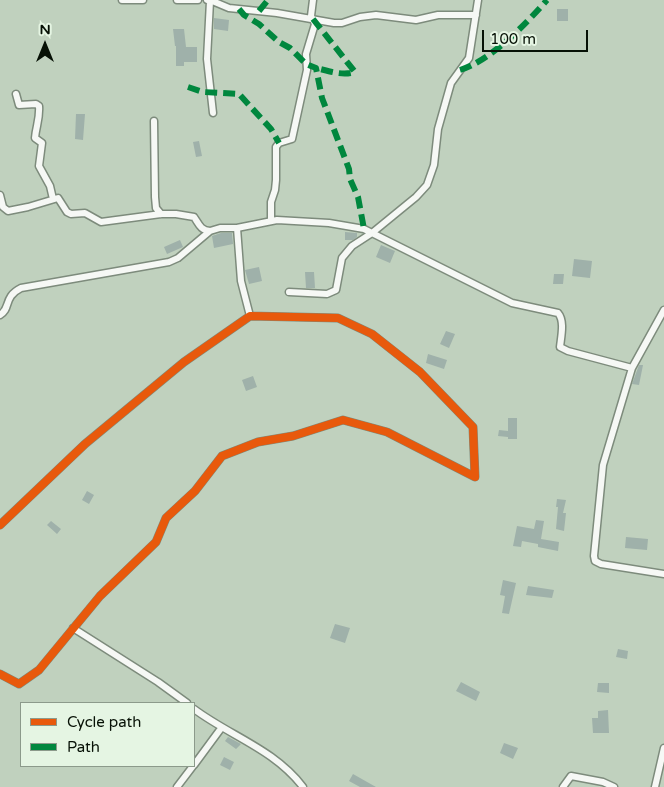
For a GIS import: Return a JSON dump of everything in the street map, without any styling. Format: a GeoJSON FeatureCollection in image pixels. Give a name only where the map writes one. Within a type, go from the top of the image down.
{"type":"FeatureCollection","features":[{"type":"Feature","properties":{"kind":"street"},"geometry":{"type":"LineString","coordinates":[[122,0],[143,0]]}},
{"type":"Feature","properties":{"kind":"street"},"geometry":{"type":"LineString","coordinates":[[176,0],[198,0]]}},
{"type":"Feature","properties":{"kind":"street"},"geometry":{"type":"LineString","coordinates":[[213,113],[207,59],[209,0],[229,8],[342,23],[360,17],[376,15],[416,20],[438,15],[476,15]]}},
{"type":"Feature","properties":{"kind":"street"},"geometry":{"type":"LineString","coordinates":[[271,221],[271,202],[276,180],[276,147],[278,143],[292,139],[307,70],[306,54],[315,24],[311,16],[313,0]]}},
{"type":"Feature","properties":{"kind":"street"},"geometry":{"type":"LineString","coordinates":[[289,292],[327,294],[336,290],[342,258],[352,246],[372,233],[416,197],[427,185],[434,165],[438,130],[451,83],[469,58],[478,0]]}},
{"type":"Feature","properties":{"kind":"street"},"geometry":{"type":"LineString","coordinates":[[16,94],[19,105],[36,104],[39,106],[38,124],[35,134],[35,138],[42,143],[39,166],[50,186],[53,198]]}},
{"type":"Feature","properties":{"kind":"street"},"geometry":{"type":"LineString","coordinates":[[154,122],[155,197],[156,208],[161,214]]}},
{"type":"Feature","properties":{"kind":"street"},"geometry":{"type":"LineString","coordinates":[[0,195],[3,207],[8,211],[28,208],[53,198],[58,198],[67,212],[71,214],[85,213],[101,222],[161,214],[186,215],[194,216],[200,228],[210,231]]}},
{"type":"Feature","properties":{"kind":"street"},"geometry":{"type":"LineString","coordinates":[[0,315],[4,312],[11,294],[21,288],[169,262],[178,258],[210,231],[220,228],[237,228],[271,221],[329,223],[364,229],[512,303],[558,313],[562,321],[560,347],[568,351],[632,368]]}},
{"type":"Feature","properties":{"kind":"street"},"geometry":{"type":"LineString","coordinates":[[237,228],[241,281],[250,316]]}},
{"type":"Feature","properties":{"kind":"street"},"geometry":{"type":"LineString","coordinates":[[664,310],[632,368],[603,465],[594,556],[595,561],[601,564],[664,574]]}},
{"type":"Feature","properties":{"kind":"street"},"geometry":{"type":"LineString","coordinates":[[0,525],[92,438],[184,362],[250,316],[338,318],[372,334],[420,372],[473,427],[475,477],[387,432],[343,420],[293,436],[258,442],[222,456],[195,491],[166,518],[156,542],[100,596],[39,670],[19,684],[0,674]]}},
{"type":"Feature","properties":{"kind":"street"},"geometry":{"type":"LineString","coordinates":[[73,628],[158,682],[186,702]]}},
{"type":"Feature","properties":{"kind":"street"},"geometry":{"type":"LineString","coordinates":[[195,710],[257,746],[296,778],[303,787]]}},
{"type":"Feature","properties":{"kind":"street"},"geometry":{"type":"LineString","coordinates":[[195,762],[222,727]]}},
{"type":"Feature","properties":{"kind":"street"},"geometry":{"type":"LineString","coordinates":[[655,787],[664,748]]}},
{"type":"Feature","properties":{"kind":"street"},"geometry":{"type":"LineString","coordinates":[[177,787],[192,767]]}},
{"type":"Feature","properties":{"kind":"street"},"geometry":{"type":"LineString","coordinates":[[563,787],[571,776],[603,782],[614,787]]}},
{"type":"Feature","properties":{"kind":"building"},"geometry":{"type":"Polygon","coordinates":[[[557,9],[568,9],[568,21],[557,21],[557,9]]]}},
{"type":"Feature","properties":{"kind":"building"},"geometry":{"type":"Polygon","coordinates":[[[214,18],[229,20],[228,31],[214,29],[214,18]]]}},
{"type":"Feature","properties":{"kind":"building"},"geometry":{"type":"Polygon","coordinates":[[[173,29],[184,29],[186,47],[197,47],[197,62],[184,62],[184,66],[176,66],[176,46],[173,29]]]}},
{"type":"Feature","properties":{"kind":"building"},"geometry":{"type":"Polygon","coordinates":[[[76,114],[85,114],[83,140],[75,139],[76,114]]]}},
{"type":"Feature","properties":{"kind":"building"},"geometry":{"type":"Polygon","coordinates":[[[199,141],[202,156],[196,157],[193,142],[199,141]]]}},
{"type":"Feature","properties":{"kind":"building"},"geometry":{"type":"Polygon","coordinates":[[[345,232],[357,233],[357,237],[353,240],[345,240],[345,232]]]}},
{"type":"Feature","properties":{"kind":"building"},"geometry":{"type":"Polygon","coordinates":[[[221,233],[232,233],[233,244],[214,248],[212,236],[221,233]]]}},
{"type":"Feature","properties":{"kind":"building"},"geometry":{"type":"Polygon","coordinates":[[[180,240],[183,247],[167,254],[164,247],[180,240]]]}},
{"type":"Feature","properties":{"kind":"building"},"geometry":{"type":"Polygon","coordinates":[[[381,245],[395,251],[390,263],[376,257],[381,245]]]}},
{"type":"Feature","properties":{"kind":"building"},"geometry":{"type":"Polygon","coordinates":[[[574,259],[592,261],[590,278],[572,276],[574,259]]]}},
{"type":"Feature","properties":{"kind":"building"},"geometry":{"type":"Polygon","coordinates":[[[259,267],[262,281],[249,284],[245,270],[259,267]]]}},
{"type":"Feature","properties":{"kind":"building"},"geometry":{"type":"Polygon","coordinates":[[[305,272],[314,272],[315,288],[306,288],[305,272]]]}},
{"type":"Feature","properties":{"kind":"building"},"geometry":{"type":"Polygon","coordinates":[[[554,274],[564,274],[563,284],[553,284],[554,274]]]}},
{"type":"Feature","properties":{"kind":"building"},"geometry":{"type":"Polygon","coordinates":[[[446,331],[455,334],[449,348],[440,344],[446,331]]]}},
{"type":"Feature","properties":{"kind":"building"},"geometry":{"type":"Polygon","coordinates":[[[428,354],[447,360],[444,369],[426,363],[428,354]]]}},
{"type":"Feature","properties":{"kind":"building"},"geometry":{"type":"Polygon","coordinates":[[[639,365],[643,365],[639,385],[632,384],[639,365]]]}},
{"type":"Feature","properties":{"kind":"building"},"geometry":{"type":"Polygon","coordinates":[[[253,376],[257,387],[246,391],[242,380],[253,376]]]}},
{"type":"Feature","properties":{"kind":"building"},"geometry":{"type":"Polygon","coordinates":[[[508,418],[517,418],[517,439],[498,436],[499,430],[508,431],[508,418]]]}},
{"type":"Feature","properties":{"kind":"building"},"geometry":{"type":"Polygon","coordinates":[[[87,491],[94,495],[89,504],[82,500],[87,491]]]}},
{"type":"Feature","properties":{"kind":"building"},"geometry":{"type":"Polygon","coordinates":[[[557,499],[566,500],[563,513],[566,513],[564,531],[556,529],[557,499]]]}},
{"type":"Feature","properties":{"kind":"building"},"geometry":{"type":"Polygon","coordinates":[[[536,520],[544,521],[541,539],[559,542],[558,551],[522,541],[521,547],[513,546],[517,526],[534,529],[536,520]]]}},
{"type":"Feature","properties":{"kind":"building"},"geometry":{"type":"Polygon","coordinates":[[[51,521],[61,529],[57,534],[47,525],[51,521]]]}},
{"type":"Feature","properties":{"kind":"building"},"geometry":{"type":"Polygon","coordinates":[[[626,537],[648,539],[647,550],[625,548],[626,537]]]}},
{"type":"Feature","properties":{"kind":"building"},"geometry":{"type":"Polygon","coordinates":[[[503,580],[516,583],[509,614],[502,613],[505,596],[500,595],[503,580]]]}},
{"type":"Feature","properties":{"kind":"building"},"geometry":{"type":"Polygon","coordinates":[[[528,586],[554,590],[552,598],[526,595],[528,586]]]}},
{"type":"Feature","properties":{"kind":"building"},"geometry":{"type":"Polygon","coordinates":[[[335,624],[350,628],[345,643],[330,638],[335,624]]]}},
{"type":"Feature","properties":{"kind":"building"},"geometry":{"type":"Polygon","coordinates":[[[618,649],[628,651],[627,659],[616,657],[618,649]]]}},
{"type":"Feature","properties":{"kind":"building"},"geometry":{"type":"Polygon","coordinates":[[[461,682],[480,692],[476,701],[456,691],[461,682]]]}},
{"type":"Feature","properties":{"kind":"building"},"geometry":{"type":"Polygon","coordinates":[[[598,683],[609,683],[609,693],[597,692],[598,683]]]}},
{"type":"Feature","properties":{"kind":"building"},"geometry":{"type":"Polygon","coordinates":[[[608,710],[609,733],[593,733],[592,718],[598,718],[598,711],[608,710]]]}},
{"type":"Feature","properties":{"kind":"building"},"geometry":{"type":"Polygon","coordinates":[[[228,737],[241,744],[236,749],[225,741],[228,737]]]}},
{"type":"Feature","properties":{"kind":"building"},"geometry":{"type":"Polygon","coordinates":[[[504,743],[518,748],[513,759],[500,753],[504,743]]]}},
{"type":"Feature","properties":{"kind":"building"},"geometry":{"type":"Polygon","coordinates":[[[224,757],[234,762],[230,770],[220,765],[224,757]]]}},
{"type":"Feature","properties":{"kind":"building"},"geometry":{"type":"Polygon","coordinates":[[[353,774],[376,787],[360,787],[349,781],[353,774]]]}},
{"type":"Feature","properties":{"kind":"marked path"},"geometry":{"type":"LineString","coordinates":[[259,11],[268,0]]}},
{"type":"Feature","properties":{"kind":"marked path"},"geometry":{"type":"LineString","coordinates":[[460,70],[483,59],[507,41],[547,0]]}},
{"type":"Feature","properties":{"kind":"marked path"},"geometry":{"type":"LineString","coordinates":[[239,9],[279,42],[290,48],[306,64],[316,68],[322,98],[358,197],[364,229]]}},
{"type":"Feature","properties":{"kind":"marked path"},"geometry":{"type":"LineString","coordinates":[[313,19],[355,72],[340,73],[316,68]]}},
{"type":"Feature","properties":{"kind":"marked path"},"geometry":{"type":"LineString","coordinates":[[188,87],[203,92],[239,94],[271,129],[279,143]]}},
{"type":"Feature","properties":{"kind":"cycle path"},"geometry":{"type":"LineString","coordinates":[[0,525],[85,444],[184,362],[250,316],[338,318],[372,334],[420,372],[473,427],[475,477],[387,432],[343,420],[293,436],[258,442],[222,456],[195,491],[166,518],[156,542],[100,596],[39,670],[19,684],[0,674]]}}]}
